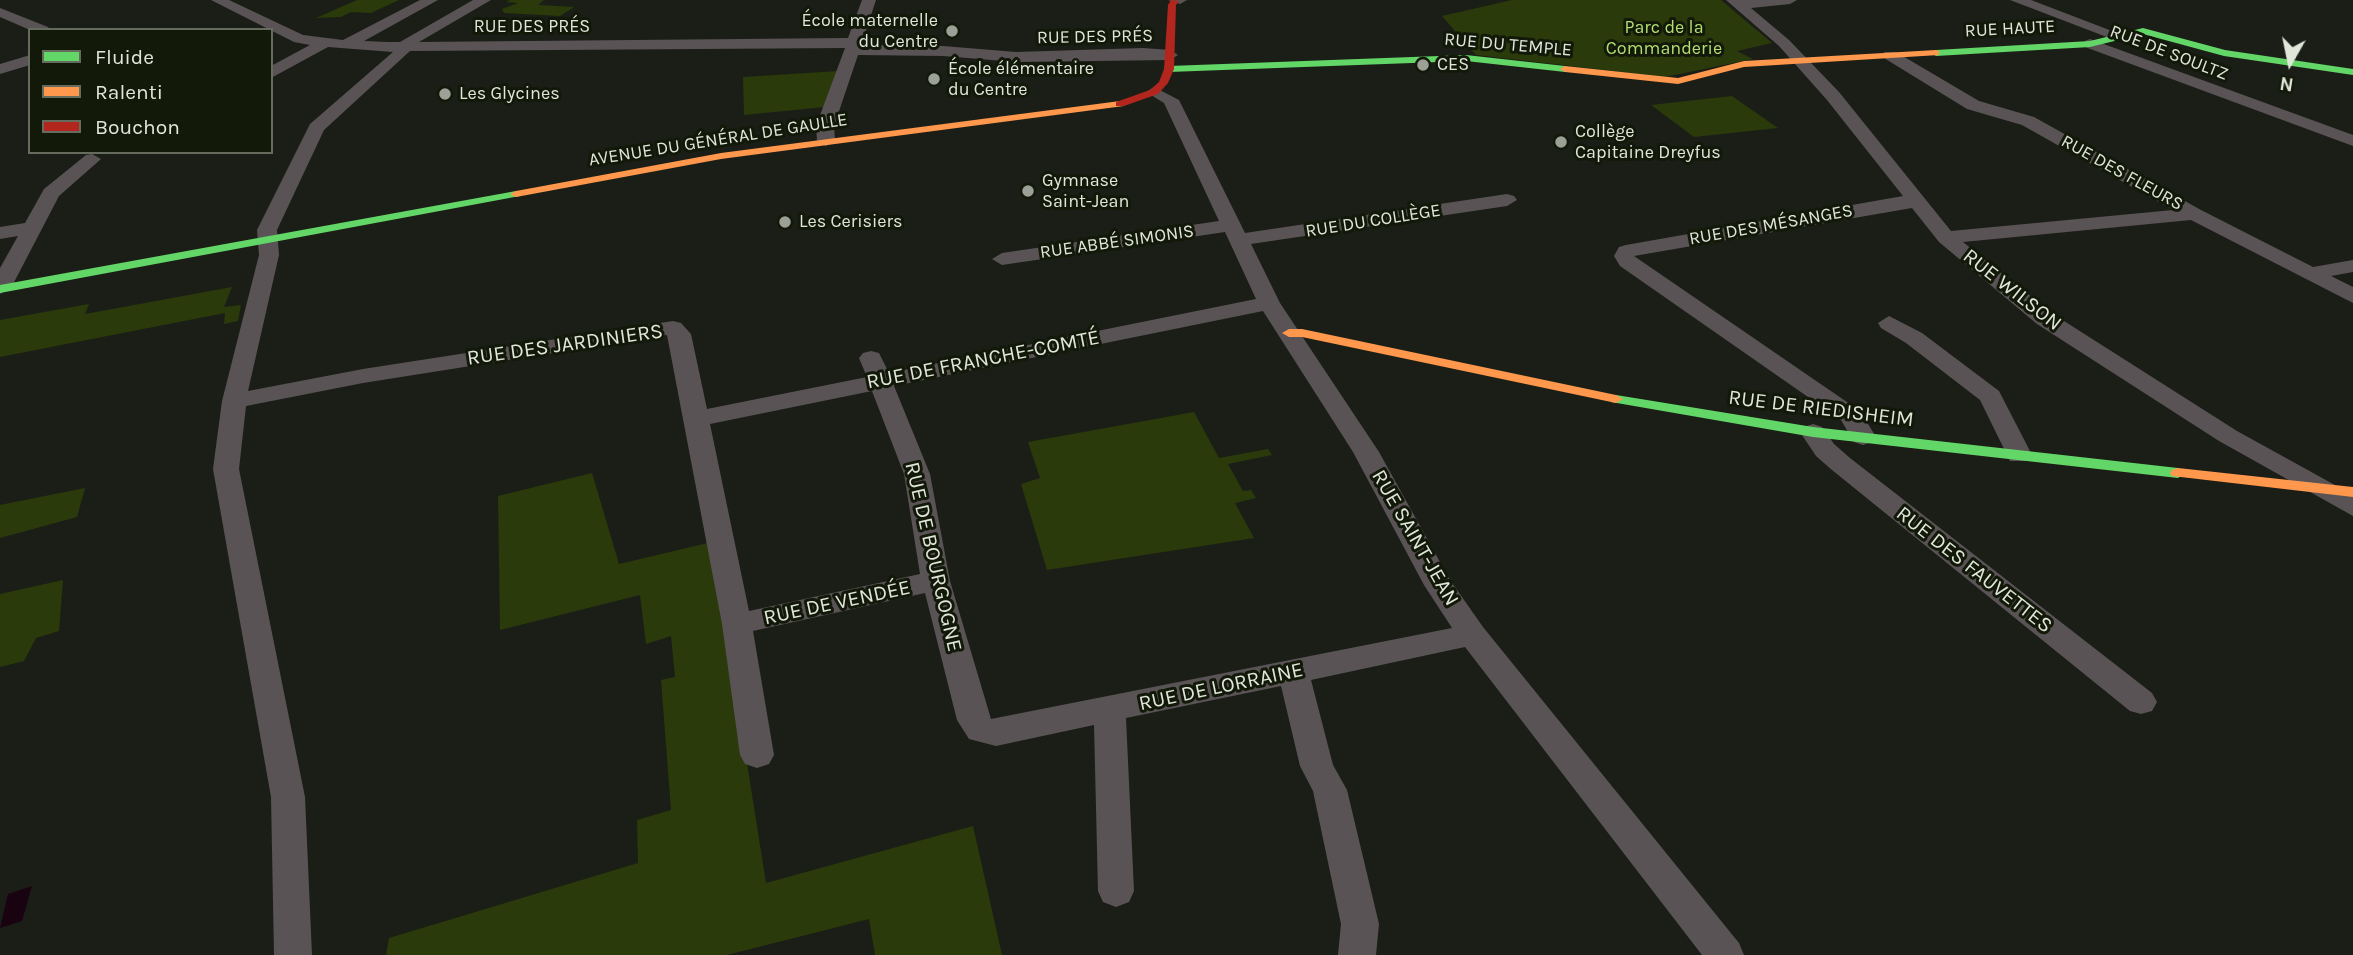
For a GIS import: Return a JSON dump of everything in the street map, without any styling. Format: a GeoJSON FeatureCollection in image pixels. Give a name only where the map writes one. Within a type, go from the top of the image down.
{"type":"FeatureCollection","features":[{"type":"Feature","properties":{"kind":"street","name":"RUE DES PRÉS"},"geometry":{"type":"LineString","coordinates":[[218,0],[299,39],[345,45],[854,47],[1027,57],[1143,53],[1170,62]]}},
{"type":"Feature","properties":{"kind":"street"},"geometry":{"type":"LineString","coordinates":[[345,45],[431,0]]}},
{"type":"Feature","properties":{"kind":"street"},"geometry":{"type":"LineString","coordinates":[[293,955],[288,797],[226,469],[234,401],[269,255],[267,230],[316,128],[408,42],[484,0]]}},
{"type":"Feature","properties":{"kind":"street"},"geometry":{"type":"LineString","coordinates":[[826,141],[825,126],[869,0]]}},
{"type":"Feature","properties":{"kind":"street"},"geometry":{"type":"LineString","coordinates":[[1154,92],[1170,62],[1172,5],[1177,0]]}},
{"type":"Feature","properties":{"kind":"street"},"geometry":{"type":"LineString","coordinates":[[1737,2],[1790,0]]}},
{"type":"Feature","properties":{"kind":"street","name":"RUE HAUTE"},"geometry":{"type":"LineString","coordinates":[[2017,0],[2117,36]]}},
{"type":"Feature","properties":{"kind":"street","name":"RUE WILSON"},"geometry":{"type":"LineString","coordinates":[[1737,2],[1833,96],[1946,238],[2045,319],[2228,436],[2353,507]]}},
{"type":"Feature","properties":{"kind":"street"},"geometry":{"type":"LineString","coordinates":[[0,12],[38,28]]}},
{"type":"Feature","properties":{"kind":"street"},"geometry":{"type":"LineString","coordinates":[[11,32],[28,29]]}},
{"type":"Feature","properties":{"kind":"street"},"geometry":{"type":"LineString","coordinates":[[2117,36],[2153,33],[2224,53],[2353,72]]}},
{"type":"Feature","properties":{"kind":"street","name":"RUE HAUTE"},"geometry":{"type":"LineString","coordinates":[[1799,60],[2090,44],[2117,36]]}},
{"type":"Feature","properties":{"kind":"street"},"geometry":{"type":"LineString","coordinates":[[273,72],[325,43]]}},
{"type":"Feature","properties":{"kind":"street","name":"RUE DE SOULTZ"},"geometry":{"type":"LineString","coordinates":[[2090,44],[2289,120],[2353,141]]}},
{"type":"Feature","properties":{"kind":"street","name":"RUE DES FLEURS"},"geometry":{"type":"LineString","coordinates":[[1890,55],[1973,105],[2028,121],[2194,214],[2353,296]]}},
{"type":"Feature","properties":{"kind":"street","name":"RUE DU TEMPLE"},"geometry":{"type":"LineString","coordinates":[[1170,62],[1470,58],[1678,81],[1744,64],[1799,60]]}},
{"type":"Feature","properties":{"kind":"street"},"geometry":{"type":"LineString","coordinates":[[0,69],[28,61]]}},
{"type":"Feature","properties":{"kind":"street","name":"AVENUE DU GÉNÉRAL DE GAULLE"},"geometry":{"type":"LineString","coordinates":[[3,279],[192,255],[625,172],[826,141],[1100,109],[1154,92]]}},
{"type":"Feature","properties":{"kind":"street","name":"RUE SAINT-JEAN"},"geometry":{"type":"LineString","coordinates":[[1154,92],[1173,103],[1269,303],[1366,452],[1438,585],[1472,635],[1725,955]]}},
{"type":"Feature","properties":{"kind":"street"},"geometry":{"type":"LineString","coordinates":[[3,279],[59,183],[92,159]]}},
{"type":"Feature","properties":{"kind":"street","name":"RUE DU COLLÈGE"},"geometry":{"type":"LineString","coordinates":[[1235,232],[1507,200]]}},
{"type":"Feature","properties":{"kind":"street","name":"RUE DES MÉSANGES"},"geometry":{"type":"LineString","coordinates":[[1863,437],[1851,416],[1627,262],[1626,251],[1898,202],[1916,202]]}},
{"type":"Feature","properties":{"kind":"street"},"geometry":{"type":"LineString","coordinates":[[1946,238],[2194,214]]}},
{"type":"Feature","properties":{"kind":"street"},"geometry":{"type":"LineString","coordinates":[[0,233],[33,228]]}},
{"type":"Feature","properties":{"kind":"street","name":"RUE ABBÉ SIMONIS"},"geometry":{"type":"LineString","coordinates":[[1002,259],[1235,232]]}},
{"type":"Feature","properties":{"kind":"street"},"geometry":{"type":"LineString","coordinates":[[2311,274],[2353,266]]}},
{"type":"Feature","properties":{"kind":"street","name":"RUE DE FRANCHE-COMTÉ"},"geometry":{"type":"LineString","coordinates":[[698,419],[876,369],[1269,303]]}},
{"type":"Feature","properties":{"kind":"street"},"geometry":{"type":"LineString","coordinates":[[1889,323],[1914,338],[1990,396],[2019,455]]}},
{"type":"Feature","properties":{"kind":"street","name":"RUE DES JARDINIERS"},"geometry":{"type":"LineString","coordinates":[[234,401],[659,328],[673,328],[680,334],[698,419],[737,624],[757,755]]}},
{"type":"Feature","properties":{"kind":"street","name":"RUE DE RIEDISHEIM"},"geometry":{"type":"LineString","coordinates":[[1289,333],[1303,333],[1675,411],[1813,432],[2353,492]]}},
{"type":"Feature","properties":{"kind":"street","name":"RUE DE BOURGOGNE"},"geometry":{"type":"LineString","coordinates":[[876,369],[917,474],[936,581],[973,720]]}},
{"type":"Feature","properties":{"kind":"street","name":"RUE DES FAUVETTES"},"geometry":{"type":"LineString","coordinates":[[1813,432],[1825,450],[1840,464],[2141,702]]}},
{"type":"Feature","properties":{"kind":"street","name":"RUE DE VENDÉE"},"geometry":{"type":"LineString","coordinates":[[737,624],[936,581]]}},
{"type":"Feature","properties":{"kind":"street","name":"RUE DE LORRAINE"},"geometry":{"type":"LineString","coordinates":[[973,720],[981,730],[996,733],[1472,635]]}},
{"type":"Feature","properties":{"kind":"street"},"geometry":{"type":"LineString","coordinates":[[1293,671],[1317,766],[1330,790],[1360,924],[1357,955]]}},
{"type":"Feature","properties":{"kind":"street"},"geometry":{"type":"LineString","coordinates":[[1110,710],[1116,891]]}},
{"type":"Feature","properties":{"kind":"green space"},"geometry":{"type":"Polygon","coordinates":[[[357,0],[399,0],[371,13],[351,12],[341,17],[316,18],[357,0]]]}},
{"type":"Feature","properties":{"kind":"green space"},"geometry":{"type":"Polygon","coordinates":[[[544,0],[538,5],[574,7],[560,16],[504,13],[502,9],[518,3],[506,2],[544,0]]]}},
{"type":"Feature","properties":{"kind":"green space","name":"Parc de la Commanderie"},"geometry":{"type":"Polygon","coordinates":[[[1512,0],[1721,0],[1772,43],[1737,51],[1753,59],[1665,77],[1476,55],[1442,16],[1512,0]]]}},
{"type":"Feature","properties":{"kind":"green space"},"geometry":{"type":"Polygon","coordinates":[[[839,71],[825,107],[744,115],[743,77],[839,71]]]}},
{"type":"Feature","properties":{"kind":"green space"},"geometry":{"type":"Polygon","coordinates":[[[1732,96],[1778,128],[1694,137],[1651,105],[1732,96]]]}},
{"type":"Feature","properties":{"kind":"green space"},"geometry":{"type":"Polygon","coordinates":[[[232,287],[224,307],[241,305],[238,321],[224,324],[225,313],[0,357],[0,320],[89,304],[85,314],[232,287]]]}},
{"type":"Feature","properties":{"kind":"green space"},"geometry":{"type":"Polygon","coordinates":[[[1194,412],[1219,458],[1268,449],[1272,455],[1228,464],[1243,491],[1251,490],[1256,498],[1235,503],[1254,538],[1047,570],[1021,484],[1040,478],[1028,442],[1194,412]]]}},
{"type":"Feature","properties":{"kind":"green space"},"geometry":{"type":"Polygon","coordinates":[[[592,473],[619,564],[712,542],[766,883],[973,826],[1002,955],[875,955],[869,919],[727,955],[386,955],[389,938],[638,863],[637,820],[671,810],[661,680],[675,677],[671,636],[646,644],[640,595],[500,630],[498,496],[592,473]]]}},
{"type":"Feature","properties":{"kind":"green space"},"geometry":{"type":"Polygon","coordinates":[[[85,488],[77,517],[0,538],[0,505],[85,488]]]}},
{"type":"Feature","properties":{"kind":"green space"},"geometry":{"type":"Polygon","coordinates":[[[63,580],[59,631],[36,638],[24,661],[0,667],[0,594],[63,580]]]}},
{"type":"Feature","properties":{"kind":"shaded area"},"geometry":{"type":"Polygon","coordinates":[[[32,886],[22,921],[0,928],[8,894],[32,886]]]}},
{"type":"Feature","properties":{"kind":"traffic: fast"},"geometry":{"type":"LineString","coordinates":[[1936,53],[2090,44],[2143,31],[2224,53],[2353,72]]}},
{"type":"Feature","properties":{"kind":"traffic: fast"},"geometry":{"type":"LineString","coordinates":[[1169,69],[1466,58],[1565,69]]}},
{"type":"Feature","properties":{"kind":"traffic: fast"},"geometry":{"type":"LineString","coordinates":[[0,289],[516,194]]}},
{"type":"Feature","properties":{"kind":"traffic: fast"},"geometry":{"type":"LineString","coordinates":[[1616,399],[1813,432],[2178,473]]}},
{"type":"Feature","properties":{"kind":"traffic: slow"},"geometry":{"type":"LineString","coordinates":[[1565,69],[1678,81],[1744,64],[1936,53]]}},
{"type":"Feature","properties":{"kind":"traffic: slow"},"geometry":{"type":"LineString","coordinates":[[516,194],[721,156],[1120,104]]}},
{"type":"Feature","properties":{"kind":"traffic: slow"},"geometry":{"type":"LineString","coordinates":[[1289,333],[1302,333],[1616,399]]}},
{"type":"Feature","properties":{"kind":"traffic: slow"},"geometry":{"type":"LineString","coordinates":[[2178,473],[2353,492]]}},
{"type":"Feature","properties":{"kind":"traffic: jam"},"geometry":{"type":"LineString","coordinates":[[1120,104],[1154,92],[1163,83],[1169,69],[1172,5],[1175,1]]}},
{"type":"Feature","properties":{"kind":"place","name":"École maternelle du Centre"},"geometry":{"type":"Point","coordinates":[952,31]}},
{"type":"Feature","properties":{"kind":"place","name":"CES"},"geometry":{"type":"Point","coordinates":[1423,65]}},
{"type":"Feature","properties":{"kind":"place","name":"École élémentaire du Centre"},"geometry":{"type":"Point","coordinates":[934,79]}},
{"type":"Feature","properties":{"kind":"place","name":"Les Glycines"},"geometry":{"type":"Point","coordinates":[445,94]}},
{"type":"Feature","properties":{"kind":"place","name":"Collège Capitaine Dreyfus"},"geometry":{"type":"Point","coordinates":[1561,142]}},
{"type":"Feature","properties":{"kind":"place","name":"Gymnase Saint-Jean"},"geometry":{"type":"Point","coordinates":[1028,191]}},
{"type":"Feature","properties":{"kind":"place","name":"Les Cerisiers"},"geometry":{"type":"Point","coordinates":[785,222]}}]}
